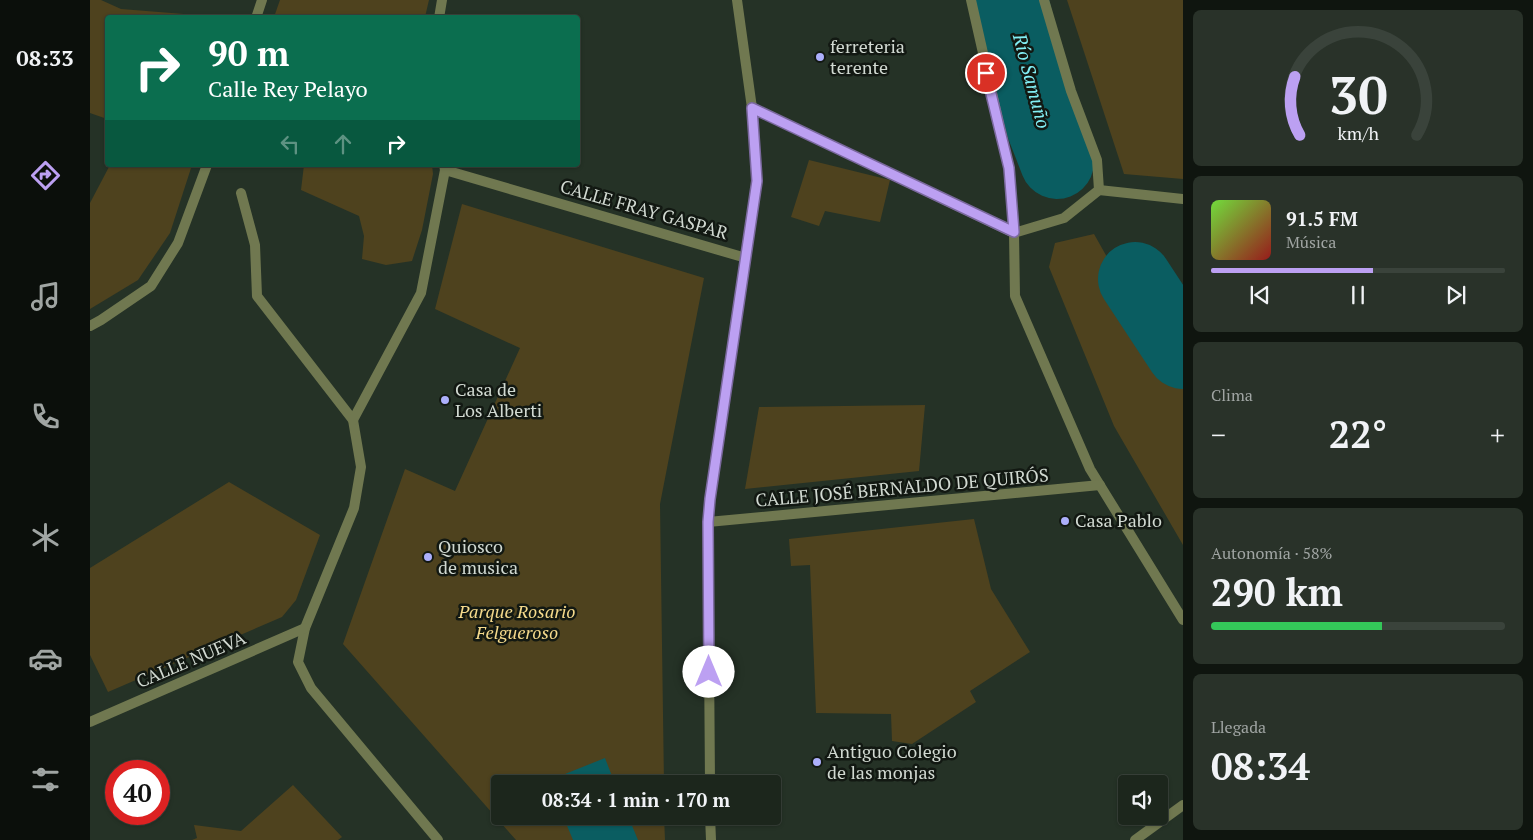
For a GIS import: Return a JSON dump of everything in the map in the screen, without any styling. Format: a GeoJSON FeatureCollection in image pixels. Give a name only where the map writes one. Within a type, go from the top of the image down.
{"type":"FeatureCollection","features":[{"type":"Feature","properties":{"kind":"street"},"geometry":{"type":"LineString","coordinates":[[257,15],[262,0]]}},
{"type":"Feature","properties":{"kind":"street"},"geometry":{"type":"LineString","coordinates":[[440,15],[442,0]]}},
{"type":"Feature","properties":{"kind":"street"},"geometry":{"type":"LineString","coordinates":[[710,775],[708,522],[757,181],[752,108],[737,0]]}},
{"type":"Feature","properties":{"kind":"street"},"geometry":{"type":"LineString","coordinates":[[971,0],[1009,168],[1014,232],[1015,296],[1090,469],[1183,620]]}},
{"type":"Feature","properties":{"kind":"street"},"geometry":{"type":"LineString","coordinates":[[1044,0],[1071,91],[1097,160],[1100,190]]}},
{"type":"Feature","properties":{"kind":"street"},"geometry":{"type":"LineString","coordinates":[[752,108],[1014,232],[1064,218],[1100,190],[1183,199]]}},
{"type":"Feature","properties":{"kind":"street"},"geometry":{"type":"LineString","coordinates":[[90,326],[151,286],[178,243],[206,167]]}},
{"type":"Feature","properties":{"kind":"street"},"geometry":{"type":"LineString","coordinates":[[353,420],[421,293],[445,167]]}},
{"type":"Feature","properties":{"kind":"street","name":"CALLE FRAY GASPAR"},"geometry":{"type":"LineString","coordinates":[[445,167],[746,258]]}},
{"type":"Feature","properties":{"kind":"street"},"geometry":{"type":"LineString","coordinates":[[241,194],[255,245],[257,296],[353,420],[361,467],[354,508],[305,628],[298,662],[310,688],[438,840]]}},
{"type":"Feature","properties":{"kind":"street","name":"CALLE JOSÉ BERNALDO DE QUIRÓS"},"geometry":{"type":"LineString","coordinates":[[708,522],[1100,485]]}},
{"type":"Feature","properties":{"kind":"street","name":"CALLE NUEVA"},"geometry":{"type":"LineString","coordinates":[[90,722],[305,628]]}},
{"type":"Feature","properties":{"kind":"street"},"geometry":{"type":"LineString","coordinates":[[1135,840],[1183,805]]}},
{"type":"Feature","properties":{"kind":"street"},"geometry":{"type":"LineString","coordinates":[[710,825],[711,840]]}},
{"type":"Feature","properties":{"kind":"green space"},"geometry":{"type":"Polygon","coordinates":[[[90,0],[101,0],[121,9],[185,15],[105,15],[105,118],[90,113],[90,0]]]}},
{"type":"Feature","properties":{"kind":"green space"},"geometry":{"type":"Polygon","coordinates":[[[280,0],[429,0],[425,15],[275,15],[280,0]]]}},
{"type":"Feature","properties":{"kind":"green space"},"geometry":{"type":"Polygon","coordinates":[[[1067,0],[1183,0],[1183,179],[1124,174],[1067,0]]]}},
{"type":"Feature","properties":{"kind":"green space"},"geometry":{"type":"Polygon","coordinates":[[[809,160],[890,180],[880,222],[825,211],[819,226],[791,217],[809,160]]]}},
{"type":"Feature","properties":{"kind":"green space"},"geometry":{"type":"Polygon","coordinates":[[[109,167],[191,167],[170,233],[138,280],[90,309],[90,203],[109,167]]]}},
{"type":"Feature","properties":{"kind":"green space"},"geometry":{"type":"Polygon","coordinates":[[[304,167],[432,167],[433,174],[422,230],[412,261],[386,265],[362,259],[364,236],[359,216],[301,190],[304,167]]]}},
{"type":"Feature","properties":{"kind":"green space","name":"Parque Rosario Felgueroso"},"geometry":{"type":"Polygon","coordinates":[[[462,204],[704,278],[660,504],[664,775],[491,775],[491,812],[343,644],[405,469],[455,491],[520,348],[435,309],[462,204]]]}},
{"type":"Feature","properties":{"kind":"green space"},"geometry":{"type":"Polygon","coordinates":[[[1094,234],[1138,312],[1183,379],[1183,545],[1114,426],[1049,267],[1055,243],[1094,234]]]}},
{"type":"Feature","properties":{"kind":"green space"},"geometry":{"type":"Polygon","coordinates":[[[925,405],[919,471],[745,489],[759,407],[925,405]]]}},
{"type":"Feature","properties":{"kind":"green space"},"geometry":{"type":"Polygon","coordinates":[[[229,482],[320,535],[296,600],[282,617],[108,692],[90,655],[90,568],[229,482]]]}},
{"type":"Feature","properties":{"kind":"green space"},"geometry":{"type":"Polygon","coordinates":[[[974,519],[991,589],[1030,652],[970,691],[976,702],[912,744],[892,741],[891,714],[816,713],[810,565],[791,566],[789,539],[974,519]]]}},
{"type":"Feature","properties":{"kind":"green space"},"geometry":{"type":"Polygon","coordinates":[[[293,785],[342,837],[338,840],[192,840],[197,838],[194,825],[241,831],[293,785]]]}},
{"type":"Feature","properties":{"kind":"green space","name":"Parque Rosario Felgueroso"},"geometry":{"type":"Polygon","coordinates":[[[503,825],[664,825],[665,840],[516,840],[503,825]]]}},
{"type":"Feature","properties":{"kind":"water"},"geometry":{"type":"Polygon","coordinates":[[[605,758],[612,775],[562,775],[605,758]]]}},
{"type":"Feature","properties":{"kind":"water"},"geometry":{"type":"Polygon","coordinates":[[[567,825],[632,825],[638,840],[573,840],[567,825]]]}},
{"type":"Feature","properties":{"kind":"waterway","name":"Río Samuño"},"geometry":{"type":"LineString","coordinates":[[1011,0],[1043,126],[1057,162]]}},
{"type":"Feature","properties":{"kind":"waterway","name":"Río Samuño"},"geometry":{"type":"LineString","coordinates":[[1135,279],[1183,352]]}},
{"type":"Feature","properties":{"kind":"place","name":"ferreteria terente"},"geometry":{"type":"Point","coordinates":[820,57]}},
{"type":"Feature","properties":{"kind":"place","name":"Casa de Los Alberti"},"geometry":{"type":"Point","coordinates":[445,400]}},
{"type":"Feature","properties":{"kind":"place","name":"Casa Pablo"},"geometry":{"type":"Point","coordinates":[1065,521]}},
{"type":"Feature","properties":{"kind":"place","name":"Quiosco de musica"},"geometry":{"type":"Point","coordinates":[428,557]}},
{"type":"Feature","properties":{"kind":"place","name":"Antiguo Colegio de las monjas"},"geometry":{"type":"Point","coordinates":[817,762]}},
{"type":"Feature","properties":{"kind":"route"},"geometry":{"type":"LineString","coordinates":[[709,672],[708,522],[757,181],[752,108],[1014,232],[1009,168],[986,73]]}}]}
